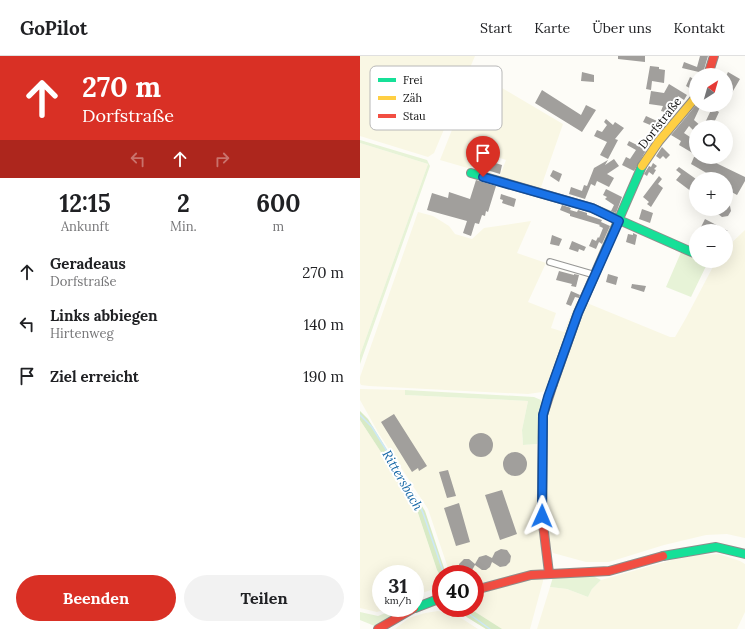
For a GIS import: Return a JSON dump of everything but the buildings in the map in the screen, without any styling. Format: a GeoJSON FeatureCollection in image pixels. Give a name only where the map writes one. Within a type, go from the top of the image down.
{"type":"FeatureCollection","features":[{"type":"Feature","properties":{"kind":"street"},"geometry":{"type":"LineString","coordinates":[[710,68],[714,56]]}},
{"type":"Feature","properties":{"kind":"street","name":"Dorfstraße"},"geometry":{"type":"LineString","coordinates":[[549,573],[542,516],[543,415],[548,397],[575,319],[643,164],[659,141],[689,105]]}},
{"type":"Feature","properties":{"kind":"street"},"geometry":{"type":"LineString","coordinates":[[471,173],[592,208],[689,251]]}},
{"type":"Feature","properties":{"kind":"street"},"geometry":{"type":"LineString","coordinates":[[550,262],[595,275]]}},
{"type":"Feature","properties":{"kind":"street"},"geometry":{"type":"LineString","coordinates":[[484,588],[532,575],[609,571],[672,554],[716,547],[745,554]]}},
{"type":"Feature","properties":{"kind":"street"},"geometry":{"type":"LineString","coordinates":[[378,629],[399,617]]}},
{"type":"Feature","properties":{"kind":"shaded area"},"geometry":{"type":"Polygon","coordinates":[[[360,56],[475,56],[471,66],[370,66],[370,130],[444,130],[434,153],[428,157],[360,136],[360,56]]]}},
{"type":"Feature","properties":{"kind":"shaded area"},"geometry":{"type":"Polygon","coordinates":[[[502,88],[563,124],[540,190],[499,178],[506,160],[479,151],[471,169],[440,160],[452,130],[502,130],[502,88]]]}},
{"type":"Feature","properties":{"kind":"shaded area"},"geometry":{"type":"Polygon","coordinates":[[[360,143],[428,164],[360,355],[360,143]]]}},
{"type":"Feature","properties":{"kind":"shaded area"},"geometry":{"type":"Polygon","coordinates":[[[418,212],[433,216],[449,226],[455,234],[472,239],[484,228],[531,221],[517,253],[546,263],[528,302],[556,313],[551,328],[564,332],[576,302],[580,304],[548,387],[542,392],[528,394],[361,385],[360,377],[418,212]]]}},
{"type":"Feature","properties":{"kind":"shaded area"},"geometry":{"type":"Polygon","coordinates":[[[745,230],[745,538],[727,534],[706,535],[664,545],[609,562],[586,562],[553,553],[548,538],[545,455],[546,428],[550,405],[562,366],[587,303],[670,337],[675,337],[712,268],[733,268],[733,241],[745,230]]]}},
{"type":"Feature","properties":{"kind":"shaded area"},"geometry":{"type":"Polygon","coordinates":[[[360,389],[405,390],[405,395],[528,401],[522,430],[523,445],[537,444],[544,564],[543,581],[530,629],[486,629],[467,617],[484,617],[484,565],[447,565],[428,509],[379,434],[360,400],[360,389]]]}},
{"type":"Feature","properties":{"kind":"shaded area"},"geometry":{"type":"Polygon","coordinates":[[[360,420],[415,504],[435,565],[432,565],[432,590],[424,592],[424,565],[372,565],[372,611],[360,608],[360,420]]]}},
{"type":"Feature","properties":{"kind":"shaded area"},"geometry":{"type":"Polygon","coordinates":[[[719,554],[745,564],[745,612],[737,629],[537,629],[550,587],[567,589],[588,597],[592,589],[601,580],[672,560],[699,555],[719,554]]]}},
{"type":"Feature","properties":{"kind":"shaded area"},"geometry":{"type":"Polygon","coordinates":[[[432,612],[432,617],[460,617],[478,629],[395,629],[409,618],[424,617],[425,613],[432,612]]]}},
{"type":"Feature","properties":{"kind":"green space"},"geometry":{"type":"Polygon","coordinates":[[[360,140],[427,160],[430,166],[360,364],[360,355],[428,164],[360,143],[360,140]]]}},
{"type":"Feature","properties":{"kind":"green space"},"geometry":{"type":"Polygon","coordinates":[[[682,250],[689,253],[689,268],[705,268],[691,297],[666,287],[682,250]]]}},
{"type":"Feature","properties":{"kind":"green space"},"geometry":{"type":"Polygon","coordinates":[[[405,390],[534,397],[541,400],[543,405],[537,444],[523,445],[522,430],[528,401],[405,395],[405,390]]]}},
{"type":"Feature","properties":{"kind":"green space"},"geometry":{"type":"Polygon","coordinates":[[[360,411],[368,419],[425,511],[443,565],[435,565],[415,504],[360,420],[360,411]]]}},
{"type":"Feature","properties":{"kind":"green space"},"geometry":{"type":"Polygon","coordinates":[[[593,576],[601,580],[592,589],[588,597],[567,589],[550,587],[553,577],[593,576]]]}},
{"type":"Feature","properties":{"kind":"green space"},"geometry":{"type":"Polygon","coordinates":[[[360,612],[372,615],[372,617],[391,617],[377,627],[360,620],[360,612]]]}},
{"type":"Feature","properties":{"kind":"green space"},"geometry":{"type":"Polygon","coordinates":[[[467,617],[483,617],[502,629],[486,629],[467,617]]]}},
{"type":"Feature","properties":{"kind":"waterway","name":"Rittersbach"},"geometry":{"type":"LineString","coordinates":[[360,415],[372,427],[418,501],[441,565]]}},
{"type":"Feature","properties":{"kind":"waterway","name":"Rittersbach"},"geometry":{"type":"LineString","coordinates":[[473,617],[490,629]]}},
{"type":"Feature","properties":{"kind":"traffic: fast"},"geometry":{"type":"LineString","coordinates":[[553,384],[578,313],[642,166]]}},
{"type":"Feature","properties":{"kind":"traffic: fast"},"geometry":{"type":"LineString","coordinates":[[471,173],[592,208],[689,251]]}},
{"type":"Feature","properties":{"kind":"traffic: fast"},"geometry":{"type":"LineString","coordinates":[[663,556],[716,547],[745,554]]}},
{"type":"Feature","properties":{"kind":"traffic: fast"},"geometry":{"type":"LineString","coordinates":[[424,605],[432,601]]}},
{"type":"Feature","properties":{"kind":"traffic: slow"},"geometry":{"type":"LineString","coordinates":[[642,166],[659,141],[689,105]]}},
{"type":"Feature","properties":{"kind":"traffic: jam"},"geometry":{"type":"LineString","coordinates":[[710,68],[714,56]]}},
{"type":"Feature","properties":{"kind":"traffic: jam"},"geometry":{"type":"LineString","coordinates":[[549,573],[542,516],[543,415],[553,384]]}},
{"type":"Feature","properties":{"kind":"traffic: jam"},"geometry":{"type":"LineString","coordinates":[[484,588],[531,575],[609,571],[663,556]]}},
{"type":"Feature","properties":{"kind":"traffic: jam"},"geometry":{"type":"LineString","coordinates":[[378,629],[399,617]]}},
{"type":"Feature","properties":{"kind":"route"},"geometry":{"type":"LineString","coordinates":[[483,177],[592,208],[619,221],[578,313],[543,415],[542,516]]}}]}
